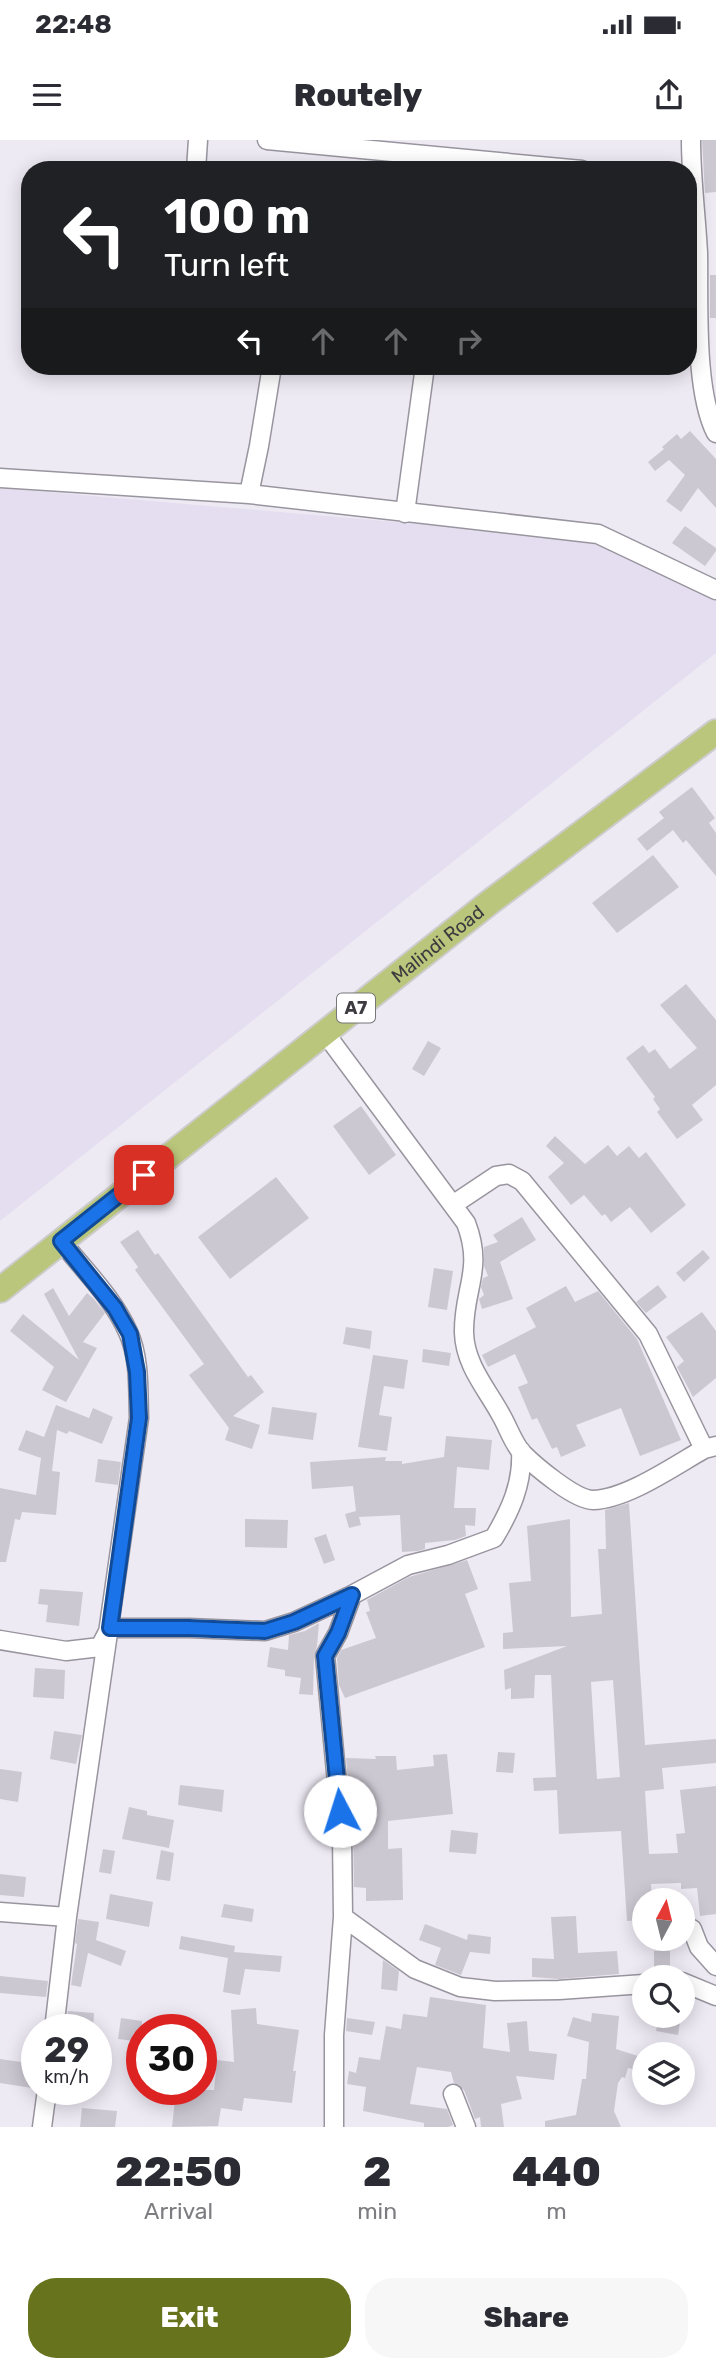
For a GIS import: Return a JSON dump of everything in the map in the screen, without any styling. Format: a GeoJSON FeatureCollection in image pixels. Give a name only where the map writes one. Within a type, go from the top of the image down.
{"type":"FeatureCollection","features":[{"type":"Feature","properties":{"kind":"highway","name":"Malindi Road"},"geometry":{"type":"LineString","coordinates":[[0,1290],[480,910],[716,732]]}},
{"type":"Feature","properties":{"kind":"street"},"geometry":{"type":"LineString","coordinates":[[197,161],[198,140]]}},
{"type":"Feature","properties":{"kind":"street"},"geometry":{"type":"LineString","coordinates":[[267,140],[488,161]]}},
{"type":"Feature","properties":{"kind":"street"},"geometry":{"type":"LineString","coordinates":[[690,161],[691,140]]}},
{"type":"Feature","properties":{"kind":"street"},"geometry":{"type":"LineString","coordinates":[[697,360],[716,433]]}},
{"type":"Feature","properties":{"kind":"street"},"geometry":{"type":"LineString","coordinates":[[249,494],[271,375]]}},
{"type":"Feature","properties":{"kind":"street"},"geometry":{"type":"LineString","coordinates":[[405,513],[424,375]]}},
{"type":"Feature","properties":{"kind":"street"},"geometry":{"type":"LineString","coordinates":[[0,478],[249,494],[598,534],[716,590]]}},
{"type":"Feature","properties":{"kind":"street"},"geometry":{"type":"LineString","coordinates":[[325,1033],[466,1223],[473,1242],[474,1264],[464,1332],[466,1350],[476,1374],[521,1451],[569,1490],[592,1500],[631,1490],[710,1447],[648,1334],[522,1181],[509,1174],[496,1176],[454,1204]]}},
{"type":"Feature","properties":{"kind":"street"},"geometry":{"type":"LineString","coordinates":[[56,2014],[67,1917],[139,1418],[137,1372],[130,1334],[115,1308],[61,1241]]}},
{"type":"Feature","properties":{"kind":"street"},"geometry":{"type":"LineString","coordinates":[[110,1628],[265,1631],[294,1622],[408,1565],[448,1555],[494,1538],[517,1494],[522,1468],[521,1451]]}},
{"type":"Feature","properties":{"kind":"street"},"geometry":{"type":"LineString","coordinates":[[334,2127],[334,2035],[344,1917],[342,1835],[325,1656],[338,1633],[352,1595]]}},
{"type":"Feature","properties":{"kind":"street"},"geometry":{"type":"LineString","coordinates":[[0,1640],[66,1651],[100,1647],[110,1628]]}},
{"type":"Feature","properties":{"kind":"street"},"geometry":{"type":"LineString","coordinates":[[0,1912],[67,1917]]}},
{"type":"Feature","properties":{"kind":"street"},"geometry":{"type":"LineString","coordinates":[[344,1917],[415,1969],[460,1987],[508,1991],[632,1985]]}},
{"type":"Feature","properties":{"kind":"street"},"geometry":{"type":"LineString","coordinates":[[695,1937],[699,1947],[716,1966]]}},
{"type":"Feature","properties":{"kind":"street"},"geometry":{"type":"LineString","coordinates":[[695,1987],[716,1996]]}},
{"type":"Feature","properties":{"kind":"street"},"geometry":{"type":"LineString","coordinates":[[453,2094],[466,2127]]}},
{"type":"Feature","properties":{"kind":"street"},"geometry":{"type":"LineString","coordinates":[[42,2127],[45,2105]]}},
{"type":"Feature","properties":{"kind":"shaded area"},"geometry":{"type":"Polygon","coordinates":[[[0,488],[595,539],[716,596],[716,653],[0,1221],[0,488]]]}},
{"type":"Feature","properties":{"kind":"building"},"geometry":{"type":"Polygon","coordinates":[[[702,140],[716,140],[716,192],[705,193],[702,140]]]}},
{"type":"Feature","properties":{"kind":"building"},"geometry":{"type":"Polygon","coordinates":[[[710,275],[716,275],[716,318],[710,318],[710,275]]]}},
{"type":"Feature","properties":{"kind":"building"},"geometry":{"type":"Polygon","coordinates":[[[690,431],[716,459],[716,508],[698,488],[681,512],[666,501],[685,475],[669,460],[655,471],[648,462],[677,434],[681,439],[690,431]]]}},
{"type":"Feature","properties":{"kind":"building"},"geometry":{"type":"Polygon","coordinates":[[[685,526],[716,548],[705,566],[672,543],[685,526]]]}},
{"type":"Feature","properties":{"kind":"building"},"geometry":{"type":"Polygon","coordinates":[[[692,787],[715,818],[709,823],[716,833],[716,876],[686,840],[683,843],[673,830],[647,851],[637,839],[664,818],[659,812],[692,787]]]}},
{"type":"Feature","properties":{"kind":"building"},"geometry":{"type":"Polygon","coordinates":[[[653,855],[679,887],[617,933],[592,903],[653,855]]]}},
{"type":"Feature","properties":{"kind":"building"},"geometry":{"type":"Polygon","coordinates":[[[686,984],[716,1020],[716,1085],[692,1105],[703,1120],[677,1139],[657,1112],[660,1109],[653,1099],[655,1097],[626,1058],[643,1045],[649,1053],[655,1049],[670,1069],[697,1048],[660,1005],[686,984]]]}},
{"type":"Feature","properties":{"kind":"building"},"geometry":{"type":"Polygon","coordinates":[[[428,1041],[441,1048],[424,1076],[412,1069],[428,1041]]]}},
{"type":"Feature","properties":{"kind":"building"},"geometry":{"type":"Polygon","coordinates":[[[361,1106],[396,1155],[369,1175],[333,1126],[361,1106]]]}},
{"type":"Feature","properties":{"kind":"building"},"geometry":{"type":"Polygon","coordinates":[[[555,1136],[585,1164],[608,1145],[617,1156],[629,1146],[639,1158],[646,1152],[686,1205],[651,1233],[630,1207],[611,1222],[605,1214],[602,1216],[584,1195],[571,1205],[548,1177],[564,1163],[546,1146],[555,1136]]]}},
{"type":"Feature","properties":{"kind":"building"},"geometry":{"type":"Polygon","coordinates":[[[276,1177],[309,1218],[230,1279],[198,1237],[276,1177]]]}},
{"type":"Feature","properties":{"kind":"building"},"geometry":{"type":"Polygon","coordinates":[[[522,1217],[536,1240],[500,1262],[513,1299],[482,1309],[479,1299],[484,1295],[481,1287],[483,1278],[488,1276],[484,1266],[484,1247],[498,1242],[493,1235],[522,1217]]]}},
{"type":"Feature","properties":{"kind":"building"},"geometry":{"type":"Polygon","coordinates":[[[138,1230],[155,1255],[158,1253],[248,1377],[251,1375],[264,1392],[233,1416],[260,1425],[252,1449],[225,1440],[229,1428],[189,1375],[204,1364],[135,1270],[138,1267],[120,1242],[138,1230]]]}},
{"type":"Feature","properties":{"kind":"building"},"geometry":{"type":"Polygon","coordinates":[[[703,1250],[710,1258],[684,1282],[676,1273],[703,1250]]]}},
{"type":"Feature","properties":{"kind":"building"},"geometry":{"type":"Polygon","coordinates":[[[434,1268],[453,1271],[447,1310],[428,1307],[434,1268]]]}},
{"type":"Feature","properties":{"kind":"building"},"geometry":{"type":"Polygon","coordinates":[[[658,1285],[667,1297],[646,1313],[636,1302],[658,1285]]]}},
{"type":"Feature","properties":{"kind":"building"},"geometry":{"type":"Polygon","coordinates":[[[566,1286],[575,1302],[598,1291],[637,1339],[681,1440],[640,1456],[621,1408],[576,1425],[586,1446],[561,1457],[557,1447],[552,1449],[537,1418],[532,1420],[518,1387],[528,1383],[515,1354],[488,1367],[482,1355],[536,1327],[526,1308],[566,1286]]]}},
{"type":"Feature","properties":{"kind":"building"},"geometry":{"type":"Polygon","coordinates":[[[53,1288],[69,1316],[87,1293],[105,1313],[83,1342],[97,1348],[66,1402],[42,1390],[54,1367],[10,1331],[23,1314],[79,1360],[44,1294],[53,1288]]]}},
{"type":"Feature","properties":{"kind":"building"},"geometry":{"type":"Polygon","coordinates":[[[702,1312],[716,1331],[716,1378],[693,1397],[677,1367],[684,1361],[666,1337],[702,1312]]]}},
{"type":"Feature","properties":{"kind":"building"},"geometry":{"type":"Polygon","coordinates":[[[346,1327],[372,1331],[370,1349],[343,1344],[346,1327]]]}},
{"type":"Feature","properties":{"kind":"building"},"geometry":{"type":"Polygon","coordinates":[[[423,1349],[451,1353],[449,1366],[422,1362],[423,1349]]]}},
{"type":"Feature","properties":{"kind":"building"},"geometry":{"type":"Polygon","coordinates":[[[373,1355],[408,1360],[404,1389],[384,1386],[379,1415],[392,1417],[387,1451],[358,1447],[373,1355]]]}},
{"type":"Feature","properties":{"kind":"building"},"geometry":{"type":"Polygon","coordinates":[[[56,1405],[89,1418],[93,1408],[113,1417],[102,1444],[69,1431],[67,1434],[57,1430],[52,1471],[60,1472],[56,1515],[22,1512],[20,1520],[15,1519],[6,1562],[0,1562],[0,1488],[36,1495],[41,1458],[18,1450],[26,1430],[44,1437],[56,1405]]]}},
{"type":"Feature","properties":{"kind":"building"},"geometry":{"type":"Polygon","coordinates":[[[272,1407],[317,1413],[313,1440],[268,1434],[272,1407]]]}},
{"type":"Feature","properties":{"kind":"building"},"geometry":{"type":"Polygon","coordinates":[[[446,1436],[492,1440],[489,1470],[457,1467],[454,1508],[476,1508],[475,1526],[465,1525],[466,1536],[425,1543],[425,1549],[402,1552],[400,1515],[359,1517],[361,1525],[349,1528],[345,1514],[356,1511],[353,1486],[312,1489],[310,1462],[386,1457],[385,1461],[402,1461],[402,1464],[444,1457],[446,1436]]]}},
{"type":"Feature","properties":{"kind":"building"},"geometry":{"type":"Polygon","coordinates":[[[98,1459],[121,1462],[118,1485],[95,1482],[98,1459]]]}},
{"type":"Feature","properties":{"kind":"building"},"geometry":{"type":"Polygon","coordinates":[[[629,1503],[645,1745],[716,1739],[716,1763],[662,1768],[664,1789],[645,1791],[649,1854],[678,1853],[676,1834],[685,1833],[680,1790],[716,1786],[716,1914],[700,1916],[697,1888],[681,1888],[681,1883],[651,1884],[651,1888],[632,1888],[632,1921],[627,1921],[621,1831],[559,1834],[557,1790],[534,1791],[533,1778],[556,1777],[551,1675],[535,1675],[534,1698],[511,1699],[511,1688],[505,1690],[504,1670],[567,1646],[503,1649],[503,1633],[513,1632],[509,1583],[531,1581],[527,1526],[570,1519],[571,1617],[602,1614],[598,1549],[606,1549],[605,1510],[629,1503]],[[613,1680],[591,1682],[597,1779],[620,1777],[613,1680]]]}},
{"type":"Feature","properties":{"kind":"building"},"geometry":{"type":"Polygon","coordinates":[[[245,1519],[288,1520],[287,1548],[245,1547],[245,1519]]]}},
{"type":"Feature","properties":{"kind":"building"},"geometry":{"type":"Polygon","coordinates":[[[326,1534],[335,1560],[324,1564],[314,1538],[326,1534]]]}},
{"type":"Feature","properties":{"kind":"building"},"geometry":{"type":"Polygon","coordinates":[[[467,1560],[478,1589],[465,1594],[485,1647],[345,1698],[339,1685],[337,1658],[341,1650],[376,1638],[366,1612],[370,1611],[367,1600],[409,1577],[467,1560]]]}},
{"type":"Feature","properties":{"kind":"building"},"geometry":{"type":"Polygon","coordinates":[[[40,1589],[83,1592],[79,1626],[46,1622],[48,1605],[38,1604],[40,1589]]]}},
{"type":"Feature","properties":{"kind":"building"},"geometry":{"type":"Polygon","coordinates":[[[319,1623],[314,1656],[313,1695],[299,1694],[301,1678],[285,1676],[285,1670],[267,1667],[270,1647],[288,1650],[289,1635],[305,1631],[319,1623]]]}},
{"type":"Feature","properties":{"kind":"building"},"geometry":{"type":"Polygon","coordinates":[[[35,1668],[65,1670],[64,1699],[33,1697],[35,1668]]]}},
{"type":"Feature","properties":{"kind":"building"},"geometry":{"type":"Polygon","coordinates":[[[54,1731],[82,1735],[76,1764],[50,1759],[54,1731]]]}},
{"type":"Feature","properties":{"kind":"building"},"geometry":{"type":"Polygon","coordinates":[[[498,1752],[515,1753],[513,1773],[496,1772],[498,1752]]]}},
{"type":"Feature","properties":{"kind":"building"},"geometry":{"type":"Polygon","coordinates":[[[447,1754],[453,1814],[388,1821],[388,1849],[402,1848],[403,1900],[366,1901],[366,1888],[354,1887],[353,1835],[346,1758],[376,1759],[375,1756],[396,1756],[397,1770],[434,1766],[433,1755],[447,1754]]]}},
{"type":"Feature","properties":{"kind":"building"},"geometry":{"type":"Polygon","coordinates":[[[0,1769],[22,1772],[18,1802],[0,1799],[0,1769]]]}},
{"type":"Feature","properties":{"kind":"building"},"geometry":{"type":"Polygon","coordinates":[[[180,1785],[224,1790],[222,1812],[178,1805],[180,1785]]]}},
{"type":"Feature","properties":{"kind":"building"},"geometry":{"type":"Polygon","coordinates":[[[129,1807],[147,1811],[147,1815],[174,1820],[169,1848],[122,1839],[129,1807]]]}},
{"type":"Feature","properties":{"kind":"building"},"geometry":{"type":"Polygon","coordinates":[[[451,1830],[478,1833],[476,1854],[449,1852],[451,1830]]]}},
{"type":"Feature","properties":{"kind":"building"},"geometry":{"type":"Polygon","coordinates":[[[103,1849],[115,1851],[111,1874],[99,1872],[103,1849]]]}},
{"type":"Feature","properties":{"kind":"building"},"geometry":{"type":"Polygon","coordinates":[[[161,1850],[174,1853],[170,1881],[156,1879],[161,1850]]]}},
{"type":"Feature","properties":{"kind":"building"},"geometry":{"type":"Polygon","coordinates":[[[0,1874],[26,1877],[24,1897],[0,1895],[0,1874]]]}},
{"type":"Feature","properties":{"kind":"building"},"geometry":{"type":"Polygon","coordinates":[[[110,1894],[153,1902],[149,1927],[106,1919],[110,1894]]]}},
{"type":"Feature","properties":{"kind":"building"},"geometry":{"type":"Polygon","coordinates":[[[224,1904],[254,1909],[252,1922],[221,1917],[224,1904]]]}},
{"type":"Feature","properties":{"kind":"building"},"geometry":{"type":"Polygon","coordinates":[[[576,1916],[578,1953],[617,1951],[619,1974],[559,1979],[532,1977],[532,1958],[554,1959],[551,1917],[576,1916]]]}},
{"type":"Feature","properties":{"kind":"building"},"geometry":{"type":"Polygon","coordinates":[[[78,1919],[99,1922],[96,1940],[126,1951],[121,1966],[88,1953],[81,1987],[71,1985],[78,1919]]]}},
{"type":"Feature","properties":{"kind":"building"},"geometry":{"type":"Polygon","coordinates":[[[425,1924],[467,1940],[468,1934],[491,1937],[490,1954],[470,1952],[461,1975],[435,1965],[441,1948],[419,1940],[425,1924]]]}},
{"type":"Feature","properties":{"kind":"building"},"geometry":{"type":"Polygon","coordinates":[[[181,1936],[235,1946],[234,1952],[282,1956],[280,1972],[245,1969],[240,1995],[223,1992],[228,1958],[179,1949],[181,1936]]]}},
{"type":"Feature","properties":{"kind":"building"},"geometry":{"type":"Polygon","coordinates":[[[654,1951],[670,1951],[670,1965],[654,1965],[654,1951]]]}},
{"type":"Feature","properties":{"kind":"building"},"geometry":{"type":"Polygon","coordinates":[[[383,1960],[399,1971],[397,1991],[381,1989],[383,1960]]]}},
{"type":"Feature","properties":{"kind":"building"},"geometry":{"type":"Polygon","coordinates":[[[0,1976],[48,1981],[46,1997],[0,1993],[0,1976]]]}},
{"type":"Feature","properties":{"kind":"building"},"geometry":{"type":"Polygon","coordinates":[[[430,1997],[486,2005],[483,2048],[510,2052],[507,2023],[527,2021],[529,2051],[557,2054],[554,2080],[516,2076],[522,2099],[501,2104],[504,2127],[481,2127],[480,2117],[475,2119],[464,2090],[454,2083],[451,2072],[417,2067],[410,2104],[447,2109],[453,2125],[448,2127],[424,2127],[424,2123],[363,2111],[366,2087],[347,2084],[349,2071],[356,2073],[359,2057],[380,2060],[386,2026],[401,2029],[403,2014],[427,2017],[430,1997]]]}},
{"type":"Feature","properties":{"kind":"building"},"geometry":{"type":"Polygon","coordinates":[[[256,2008],[257,2024],[299,2030],[292,2103],[244,2098],[242,2111],[221,2108],[218,2126],[172,2127],[174,2105],[217,2105],[217,2060],[234,2062],[231,2010],[256,2008]]]}},
{"type":"Feature","properties":{"kind":"building"},"geometry":{"type":"Polygon","coordinates":[[[68,2011],[94,2013],[94,2014],[68,2014],[68,2011]]]}},
{"type":"Feature","properties":{"kind":"building"},"geometry":{"type":"Polygon","coordinates":[[[592,2013],[619,2016],[616,2049],[632,2054],[632,2069],[628,2068],[625,2078],[622,2077],[618,2083],[614,2111],[621,2127],[545,2127],[545,2121],[576,2115],[582,2079],[586,2079],[589,2042],[567,2036],[573,2017],[591,2022],[592,2013]]]}},
{"type":"Feature","properties":{"kind":"building"},"geometry":{"type":"Polygon","coordinates":[[[121,2018],[126,2019],[126,2040],[118,2039],[121,2018]]]}},
{"type":"Feature","properties":{"kind":"building"},"geometry":{"type":"Polygon","coordinates":[[[347,2018],[375,2022],[372,2035],[346,2031],[347,2018]]]}},
{"type":"Feature","properties":{"kind":"building"},"geometry":{"type":"Polygon","coordinates":[[[657,2028],[679,2028],[678,2035],[656,2031],[657,2028]]]}},
{"type":"Feature","properties":{"kind":"building"},"geometry":{"type":"Polygon","coordinates":[[[0,2059],[21,2062],[21,2086],[0,2083],[0,2059]]]}},
{"type":"Feature","properties":{"kind":"building"},"geometry":{"type":"Polygon","coordinates":[[[82,2108],[117,2111],[115,2127],[80,2127],[82,2108]]]}},
{"type":"Feature","properties":{"kind":"route"},"geometry":{"type":"LineString","coordinates":[[144,1175],[61,1241],[115,1308],[130,1334],[137,1372],[139,1418],[110,1628],[265,1631],[294,1622],[352,1595],[338,1633],[325,1656],[340,1811]]}}]}
